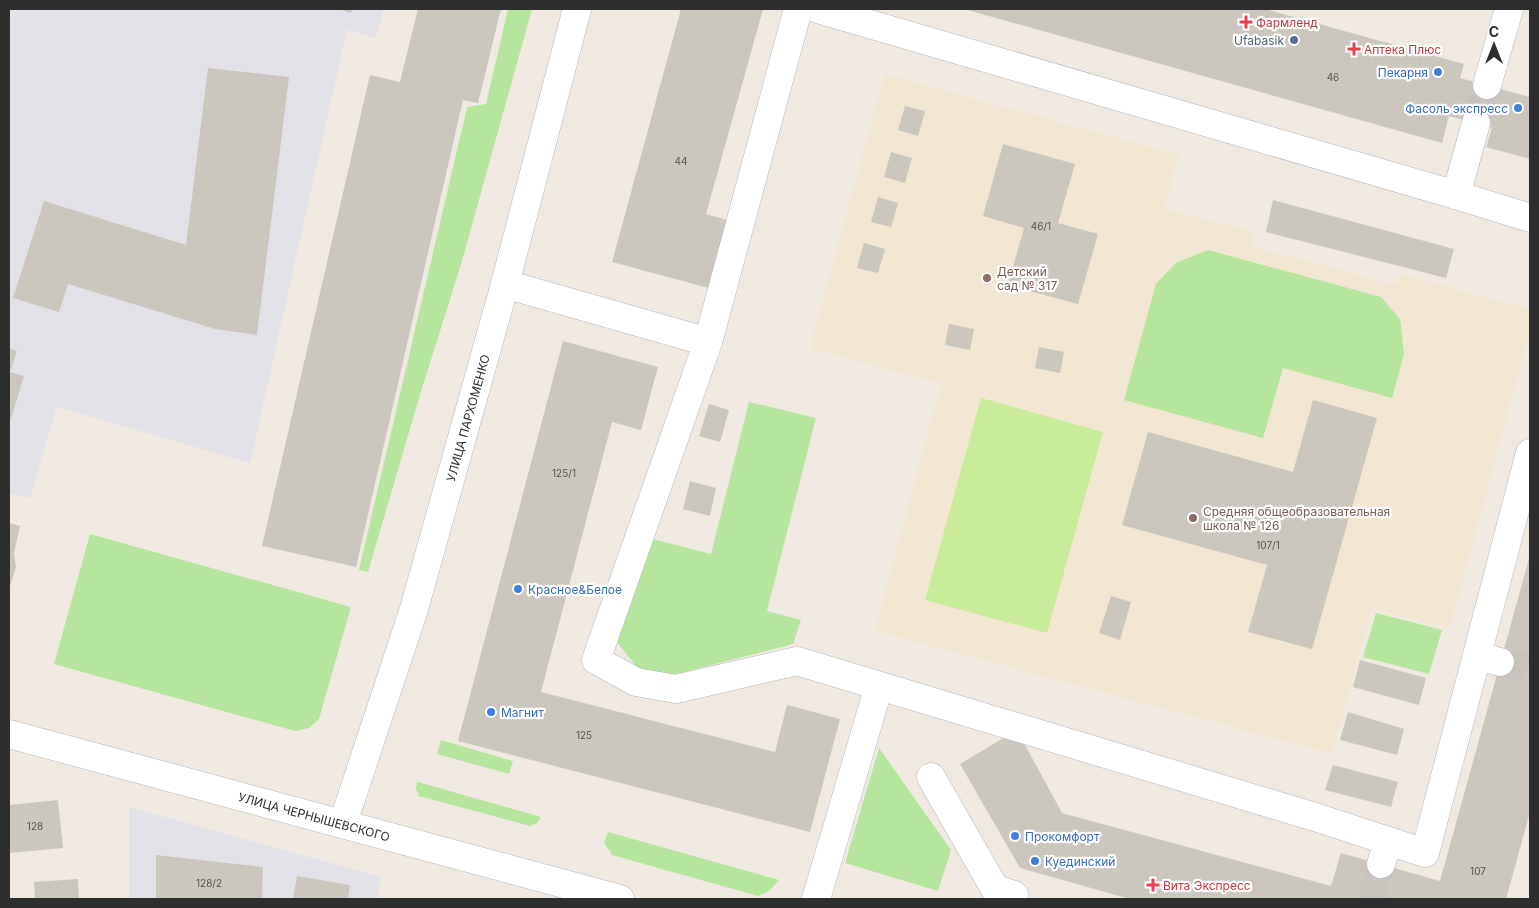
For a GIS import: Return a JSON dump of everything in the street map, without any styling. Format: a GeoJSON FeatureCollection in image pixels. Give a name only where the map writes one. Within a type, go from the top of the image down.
{"type":"FeatureCollection","features":[{"type":"Feature","properties":{"kind":"street","name":"УЛИЦА ПАРХОМЕНКО"},"geometry":{"type":"LineString","coordinates":[[343,823],[414,609],[505,284],[577,9]]}},
{"type":"Feature","properties":{"kind":"street"},"geometry":{"type":"LineString","coordinates":[[798,9],[708,342],[596,660],[636,682],[676,689],[797,661],[1315,817],[1385,853],[1425,853],[1488,659],[1522,518],[1530,453]]}},
{"type":"Feature","properties":{"kind":"street"},"geometry":{"type":"LineString","coordinates":[[1487,85],[1509,9]]}},
{"type":"Feature","properties":{"kind":"street"},"geometry":{"type":"LineString","coordinates":[[833,11],[1456,194],[1530,218]]}},
{"type":"Feature","properties":{"kind":"street"},"geometry":{"type":"LineString","coordinates":[[1456,194],[1476,123]]}},
{"type":"Feature","properties":{"kind":"street"},"geometry":{"type":"LineString","coordinates":[[505,284],[708,342]]}},
{"type":"Feature","properties":{"kind":"street"},"geometry":{"type":"LineString","coordinates":[[816,899],[879,686]]}},
{"type":"Feature","properties":{"kind":"street","name":"УЛИЦА ЧЕРНЫШЕВСКОГО"},"geometry":{"type":"LineString","coordinates":[[9,734],[620,899]]}},
{"type":"Feature","properties":{"kind":"street"},"geometry":{"type":"LineString","coordinates":[[930,777],[995,889],[1018,898]]}},
{"type":"Feature","properties":{"kind":"shaded area"},"geometry":{"type":"Polygon","coordinates":[[[9,9],[384,9],[375,38],[347,30],[250,463],[57,407],[30,498],[9,493],[9,9]]]}},
{"type":"Feature","properties":{"kind":"shaded area","name":"Средняя общеобразовательная школа № 126"},"geometry":{"type":"Polygon","coordinates":[[[885,74],[1179,155],[1164,208],[1254,232],[1251,246],[1396,285],[1400,274],[1530,309],[1530,329],[1450,628],[1372,608],[1332,754],[875,631],[941,384],[810,348],[885,74]]]}},
{"type":"Feature","properties":{"kind":"shaded area"},"geometry":{"type":"Polygon","coordinates":[[[129,807],[381,877],[377,899],[129,899],[129,807]]]}},
{"type":"Feature","properties":{"kind":"green space"},"geometry":{"type":"Polygon","coordinates":[[[508,9],[532,9],[462,261],[419,398],[368,572],[359,570],[467,107],[486,104],[508,9]]]}},
{"type":"Feature","properties":{"kind":"green space"},"geometry":{"type":"Polygon","coordinates":[[[1208,250],[1381,297],[1400,319],[1404,354],[1392,398],[1283,368],[1263,438],[1124,400],[1156,284],[1176,263],[1208,250]]]}},
{"type":"Feature","properties":{"kind":"green space"},"geometry":{"type":"Polygon","coordinates":[[[981,398],[1103,432],[1047,633],[925,600],[981,398]]]}},
{"type":"Feature","properties":{"kind":"green space"},"geometry":{"type":"Polygon","coordinates":[[[749,402],[816,418],[767,611],[801,620],[793,644],[665,677],[640,671],[616,641],[649,538],[711,554],[749,402]]]}},
{"type":"Feature","properties":{"kind":"green space"},"geometry":{"type":"Polygon","coordinates":[[[90,534],[351,607],[319,719],[309,728],[295,731],[54,664],[90,534]]]}},
{"type":"Feature","properties":{"kind":"green space"},"geometry":{"type":"Polygon","coordinates":[[[1376,613],[1442,630],[1429,674],[1363,657],[1376,613]]]}},
{"type":"Feature","properties":{"kind":"green space"},"geometry":{"type":"Polygon","coordinates":[[[441,740],[513,761],[509,774],[437,754],[441,740]]]}},
{"type":"Feature","properties":{"kind":"green space"},"geometry":{"type":"Polygon","coordinates":[[[879,748],[951,850],[938,891],[845,863],[879,748]]]}},
{"type":"Feature","properties":{"kind":"green space"},"geometry":{"type":"Polygon","coordinates":[[[417,782],[541,817],[537,823],[530,826],[419,796],[416,789],[417,782]]]}},
{"type":"Feature","properties":{"kind":"green space"},"geometry":{"type":"Polygon","coordinates":[[[608,832],[779,880],[769,891],[758,896],[612,855],[604,843],[608,832]]]}},
{"type":"Feature","properties":{"kind":"building"},"geometry":{"type":"Polygon","coordinates":[[[339,9],[352,9],[351,13],[339,9]]]}},
{"type":"Feature","properties":{"kind":"building"},"geometry":{"type":"Polygon","coordinates":[[[418,9],[501,9],[478,103],[463,100],[356,567],[262,546],[370,75],[400,82],[418,9]]]}},
{"type":"Feature","properties":{"kind":"building"},"geometry":{"type":"Polygon","coordinates":[[[681,9],[763,9],[706,214],[734,222],[716,290],[612,262],[681,9]]]}},
{"type":"Feature","properties":{"kind":"building"},"geometry":{"type":"Polygon","coordinates":[[[964,9],[1265,9],[1464,64],[1460,78],[1530,97],[1530,159],[1486,147],[1492,128],[1449,116],[1442,143],[964,9]]]}},
{"type":"Feature","properties":{"kind":"building"},"geometry":{"type":"Polygon","coordinates":[[[208,68],[289,77],[257,335],[215,329],[68,284],[59,312],[13,298],[44,201],[186,245],[208,68]]]}},
{"type":"Feature","properties":{"kind":"building"},"geometry":{"type":"Polygon","coordinates":[[[905,106],[925,111],[918,136],[898,130],[905,106]]]}},
{"type":"Feature","properties":{"kind":"building"},"geometry":{"type":"Polygon","coordinates":[[[1003,144],[1075,164],[1058,223],[1098,234],[1078,304],[1008,285],[1024,228],[983,216],[1003,144]]]}},
{"type":"Feature","properties":{"kind":"building"},"geometry":{"type":"Polygon","coordinates":[[[891,152],[912,158],[905,183],[884,177],[891,152]]]}},
{"type":"Feature","properties":{"kind":"building"},"geometry":{"type":"Polygon","coordinates":[[[878,197],[898,203],[891,227],[871,222],[878,197]]]}},
{"type":"Feature","properties":{"kind":"building"},"geometry":{"type":"Polygon","coordinates":[[[1273,200],[1454,249],[1446,278],[1266,232],[1273,200]]]}},
{"type":"Feature","properties":{"kind":"building"},"geometry":{"type":"Polygon","coordinates":[[[864,243],[885,249],[878,273],[857,268],[864,243]]]}},
{"type":"Feature","properties":{"kind":"building"},"geometry":{"type":"Polygon","coordinates":[[[949,324],[974,329],[970,350],[945,345],[949,324]]]}},
{"type":"Feature","properties":{"kind":"building"},"geometry":{"type":"Polygon","coordinates":[[[563,341],[658,367],[641,430],[612,422],[541,692],[775,752],[787,705],[840,719],[810,832],[458,741],[563,341]]]}},
{"type":"Feature","properties":{"kind":"building"},"geometry":{"type":"Polygon","coordinates":[[[1039,347],[1064,352],[1060,373],[1035,368],[1039,347]]]}},
{"type":"Feature","properties":{"kind":"building"},"geometry":{"type":"Polygon","coordinates":[[[9,348],[17,351],[10,372],[24,376],[10,422],[9,422],[9,348]]]}},
{"type":"Feature","properties":{"kind":"building"},"geometry":{"type":"Polygon","coordinates":[[[1313,400],[1377,418],[1312,649],[1248,632],[1267,565],[1122,525],[1148,432],[1293,472],[1313,400]]]}},
{"type":"Feature","properties":{"kind":"building"},"geometry":{"type":"Polygon","coordinates":[[[709,404],[729,410],[720,442],[699,436],[709,404]]]}},
{"type":"Feature","properties":{"kind":"building"},"geometry":{"type":"Polygon","coordinates":[[[690,481],[716,488],[710,516],[683,509],[690,481]]]}},
{"type":"Feature","properties":{"kind":"building"},"geometry":{"type":"Polygon","coordinates":[[[9,523],[20,526],[14,553],[16,567],[9,590],[9,523]]]}},
{"type":"Feature","properties":{"kind":"building"},"geometry":{"type":"Polygon","coordinates":[[[1530,555],[1530,812],[1506,899],[1130,899],[1020,868],[960,764],[1017,730],[1062,813],[1331,886],[1341,853],[1440,881],[1530,555]]]}},
{"type":"Feature","properties":{"kind":"building"},"geometry":{"type":"Polygon","coordinates":[[[1111,596],[1131,602],[1120,640],[1099,633],[1111,596]]]}},
{"type":"Feature","properties":{"kind":"building"},"geometry":{"type":"Polygon","coordinates":[[[1360,660],[1426,678],[1419,705],[1353,687],[1360,660]]]}},
{"type":"Feature","properties":{"kind":"building"},"geometry":{"type":"Polygon","coordinates":[[[1348,712],[1404,729],[1397,755],[1340,740],[1348,712]]]}},
{"type":"Feature","properties":{"kind":"building"},"geometry":{"type":"Polygon","coordinates":[[[1333,765],[1398,782],[1391,807],[1325,790],[1333,765]]]}},
{"type":"Feature","properties":{"kind":"building"},"geometry":{"type":"Polygon","coordinates":[[[58,800],[63,848],[9,853],[9,805],[58,800]]]}},
{"type":"Feature","properties":{"kind":"building"},"geometry":{"type":"Polygon","coordinates":[[[156,855],[263,867],[262,899],[156,899],[156,855]]]}},
{"type":"Feature","properties":{"kind":"building"},"geometry":{"type":"Polygon","coordinates":[[[297,876],[350,885],[348,899],[293,899],[297,876]]]}},
{"type":"Feature","properties":{"kind":"building"},"geometry":{"type":"Polygon","coordinates":[[[78,879],[79,899],[35,899],[34,882],[78,879]]]}},
{"type":"Feature","properties":{"kind":"tunnel"},"geometry":{"type":"LineString","coordinates":[[1476,123],[1487,85]]}},
{"type":"Feature","properties":{"kind":"tunnel"},"geometry":{"type":"LineString","coordinates":[[1500,662],[1530,670]]}},
{"type":"Feature","properties":{"kind":"tunnel"},"geometry":{"type":"LineString","coordinates":[[1372,899],[1381,864]]}},
{"type":"Feature","properties":{"kind":"place","name":"Фармленд"},"geometry":{"type":"Point","coordinates":[1246,22]}},
{"type":"Feature","properties":{"kind":"place","name":"Ufabasik"},"geometry":{"type":"Point","coordinates":[1294,40]}},
{"type":"Feature","properties":{"kind":"place","name":"Аптека Плюс"},"geometry":{"type":"Point","coordinates":[1354,49]}},
{"type":"Feature","properties":{"kind":"place","name":"Пекарня"},"geometry":{"type":"Point","coordinates":[1438,72]}},
{"type":"Feature","properties":{"kind":"place","name":"Фасоль экспресс"},"geometry":{"type":"Point","coordinates":[1518,108]}},
{"type":"Feature","properties":{"kind":"place","name":"Детский сад № 317"},"geometry":{"type":"Point","coordinates":[987,278]}},
{"type":"Feature","properties":{"kind":"place","name":"Средняя общеобразовательная школа № 126"},"geometry":{"type":"Point","coordinates":[1193,518]}},
{"type":"Feature","properties":{"kind":"place","name":"Красное&Белое"},"geometry":{"type":"Point","coordinates":[518,589]}},
{"type":"Feature","properties":{"kind":"place","name":"Магнит"},"geometry":{"type":"Point","coordinates":[491,712]}},
{"type":"Feature","properties":{"kind":"place","name":"Прокомфорт"},"geometry":{"type":"Point","coordinates":[1015,836]}},
{"type":"Feature","properties":{"kind":"place","name":"Куединский"},"geometry":{"type":"Point","coordinates":[1035,861]}},
{"type":"Feature","properties":{"kind":"place","name":"Вита Экспресс"},"geometry":{"type":"Point","coordinates":[1153,885]}}]}
